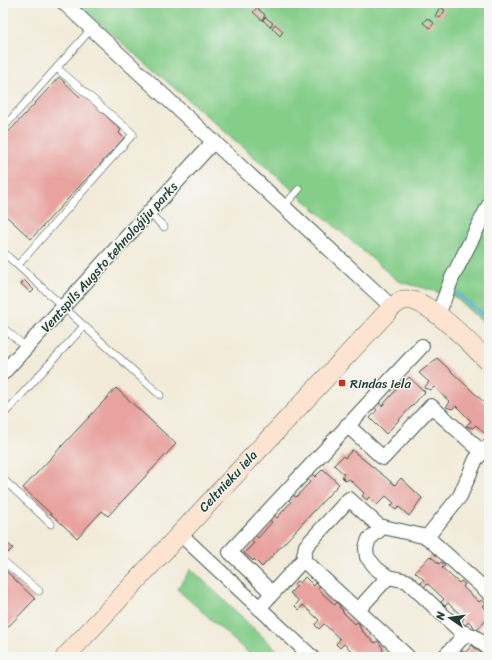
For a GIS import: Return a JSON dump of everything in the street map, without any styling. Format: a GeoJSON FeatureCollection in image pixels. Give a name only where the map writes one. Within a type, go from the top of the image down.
{"type":"FeatureCollection","features":[{"type":"Feature","properties":{"kind":"street"},"geometry":{"type":"LineString","coordinates":[[64,3],[392,307],[403,300],[414,301],[429,308],[438,314],[489,362]]}},
{"type":"Feature","properties":{"kind":"street","name":"Ventspils Augsto tehnoloģiju parks"},"geometry":{"type":"LineString","coordinates":[[3,373],[214,141]]}},
{"type":"Feature","properties":{"kind":"street"},"geometry":{"type":"LineString","coordinates":[[438,314],[452,278],[489,205]]}},
{"type":"Feature","properties":{"kind":"street","name":"Celtnieku iela"},"geometry":{"type":"LineString","coordinates":[[65,657],[392,307]]}},
{"type":"Feature","properties":{"kind":"street"},"geometry":{"type":"LineString","coordinates":[[272,593],[230,552],[422,346]]}},
{"type":"Feature","properties":{"kind":"street"},"geometry":{"type":"LineString","coordinates":[[347,425],[383,458],[431,406],[487,448],[476,459],[460,496],[426,537]]}},
{"type":"Feature","properties":{"kind":"street"},"geometry":{"type":"LineString","coordinates":[[259,608],[303,560],[306,546],[349,499],[378,526],[426,537],[489,593]]}},
{"type":"Feature","properties":{"kind":"street"},"geometry":{"type":"LineString","coordinates":[[383,527],[369,539],[366,552],[367,556],[377,570],[388,576],[407,581],[460,632],[475,637],[489,649]]}},
{"type":"Feature","properties":{"kind":"street"},"geometry":{"type":"LineString","coordinates":[[180,533],[312,657]]}},
{"type":"Feature","properties":{"kind":"street"},"geometry":{"type":"LineString","coordinates":[[303,560],[408,657]]}},
{"type":"Feature","properties":{"kind":"street"},"geometry":{"type":"LineString","coordinates":[[358,610],[388,576]]}},
{"type":"Feature","properties":{"kind":"street"},"geometry":{"type":"LineString","coordinates":[[444,657],[466,634]]}},
{"type":"Feature","properties":{"kind":"lane"},"geometry":{"type":"LineString","coordinates":[[3,128],[92,28]]}},
{"type":"Feature","properties":{"kind":"lane"},"geometry":{"type":"LineString","coordinates":[[18,265],[133,134],[57,68]]}},
{"type":"Feature","properties":{"kind":"lane"},"geometry":{"type":"LineString","coordinates":[[284,206],[299,189]]}},
{"type":"Feature","properties":{"kind":"lane"},"geometry":{"type":"LineString","coordinates":[[148,213],[164,227]]}},
{"type":"Feature","properties":{"kind":"lane"},"geometry":{"type":"LineString","coordinates":[[3,252],[160,395]]}},
{"type":"Feature","properties":{"kind":"lane"},"geometry":{"type":"LineString","coordinates":[[3,415],[84,326]]}},
{"type":"Feature","properties":{"kind":"lane"},"geometry":{"type":"LineString","coordinates":[[3,328],[26,347]]}},
{"type":"Feature","properties":{"kind":"lane"},"geometry":{"type":"LineString","coordinates":[[3,479],[52,524]]}},
{"type":"Feature","properties":{"kind":"lane"},"geometry":{"type":"LineString","coordinates":[[3,561],[39,591]]}},
{"type":"Feature","properties":{"kind":"green space"},"geometry":{"type":"Polygon","coordinates":[[[76,3],[489,3],[489,328],[455,297],[398,281],[76,3]]]}},
{"type":"Feature","properties":{"kind":"green space"},"geometry":{"type":"Polygon","coordinates":[[[191,569],[284,657],[253,657],[177,589],[191,569]]]}},
{"type":"Feature","properties":{"kind":"building"},"geometry":{"type":"Polygon","coordinates":[[[440,7],[445,10],[440,18],[435,16],[440,7]]]}},
{"type":"Feature","properties":{"kind":"building"},"geometry":{"type":"Polygon","coordinates":[[[257,8],[265,15],[262,20],[253,12],[257,8]]]}},
{"type":"Feature","properties":{"kind":"building"},"geometry":{"type":"Polygon","coordinates":[[[265,17],[273,23],[270,27],[263,20],[265,17]]]}},
{"type":"Feature","properties":{"kind":"building"},"geometry":{"type":"Polygon","coordinates":[[[427,18],[434,23],[430,28],[423,23],[427,18]]]}},
{"type":"Feature","properties":{"kind":"building"},"geometry":{"type":"Polygon","coordinates":[[[275,24],[283,31],[280,36],[272,28],[275,24]]]}},
{"type":"Feature","properties":{"kind":"building"},"geometry":{"type":"Polygon","coordinates":[[[59,77],[80,97],[83,94],[121,130],[119,133],[124,138],[31,239],[3,213],[3,138],[59,77]]]}},
{"type":"Feature","properties":{"kind":"building"},"geometry":{"type":"Polygon","coordinates":[[[24,280],[34,290],[31,293],[21,284],[24,280]]]}},
{"type":"Feature","properties":{"kind":"building"},"geometry":{"type":"Polygon","coordinates":[[[437,358],[489,407],[489,427],[484,433],[476,425],[473,428],[466,426],[471,421],[456,406],[452,409],[446,407],[450,402],[434,387],[431,390],[424,388],[429,382],[419,373],[437,358]]]}},
{"type":"Feature","properties":{"kind":"building"},"geometry":{"type":"Polygon","coordinates":[[[409,377],[425,392],[386,434],[370,418],[377,410],[374,407],[377,401],[382,406],[396,390],[393,387],[396,380],[401,385],[409,377]]]}},
{"type":"Feature","properties":{"kind":"building"},"geometry":{"type":"Polygon","coordinates":[[[116,388],[176,444],[108,516],[102,511],[77,538],[23,488],[116,388]]]}},
{"type":"Feature","properties":{"kind":"building"},"geometry":{"type":"Polygon","coordinates":[[[352,450],[395,485],[401,478],[422,498],[409,516],[399,507],[396,510],[391,506],[394,503],[386,496],[377,505],[369,497],[367,500],[362,496],[364,493],[349,479],[346,481],[342,477],[344,474],[334,465],[343,456],[345,458],[352,450]]]}},
{"type":"Feature","properties":{"kind":"building"},"geometry":{"type":"Polygon","coordinates":[[[323,469],[339,484],[262,567],[254,559],[253,561],[244,553],[254,543],[250,540],[255,535],[258,538],[272,522],[269,520],[274,515],[277,518],[291,502],[288,499],[293,495],[296,497],[310,482],[308,479],[312,474],[315,477],[323,469]]]}},
{"type":"Feature","properties":{"kind":"building"},"geometry":{"type":"Polygon","coordinates":[[[4,541],[13,548],[8,553],[3,549],[4,541]]]}},
{"type":"Feature","properties":{"kind":"building"},"geometry":{"type":"Polygon","coordinates":[[[430,556],[439,564],[441,562],[445,565],[442,568],[459,583],[461,581],[465,584],[463,587],[479,602],[482,600],[486,603],[483,606],[489,611],[489,617],[477,630],[469,622],[465,625],[463,624],[462,621],[464,618],[448,603],[445,606],[441,602],[444,599],[428,584],[424,587],[422,585],[421,583],[424,580],[415,572],[430,556]]]}},
{"type":"Feature","properties":{"kind":"building"},"geometry":{"type":"Polygon","coordinates":[[[3,568],[35,599],[3,632],[3,568]]]}},
{"type":"Feature","properties":{"kind":"building"},"geometry":{"type":"Polygon","coordinates":[[[305,577],[314,586],[316,583],[320,586],[318,588],[321,592],[335,605],[337,602],[340,606],[339,607],[343,610],[342,611],[355,624],[357,622],[362,631],[375,643],[378,641],[383,649],[382,650],[390,657],[358,657],[344,644],[340,648],[336,644],[340,639],[324,624],[319,629],[315,625],[319,620],[303,605],[299,610],[295,606],[299,601],[290,593],[297,586],[294,584],[297,581],[300,583],[305,577]]]}},
{"type":"Feature","properties":{"kind":"building"},"geometry":{"type":"Polygon","coordinates":[[[472,645],[485,657],[459,657],[455,653],[459,649],[465,653],[472,645]]]}},
{"type":"Feature","properties":{"kind":"waterway"},"geometry":{"type":"LineString","coordinates":[[457,293],[489,320]]}},
{"type":"Feature","properties":{"kind":"place","name":"Rindas iela"},"geometry":{"type":"Point","coordinates":[342,383]}}]}
